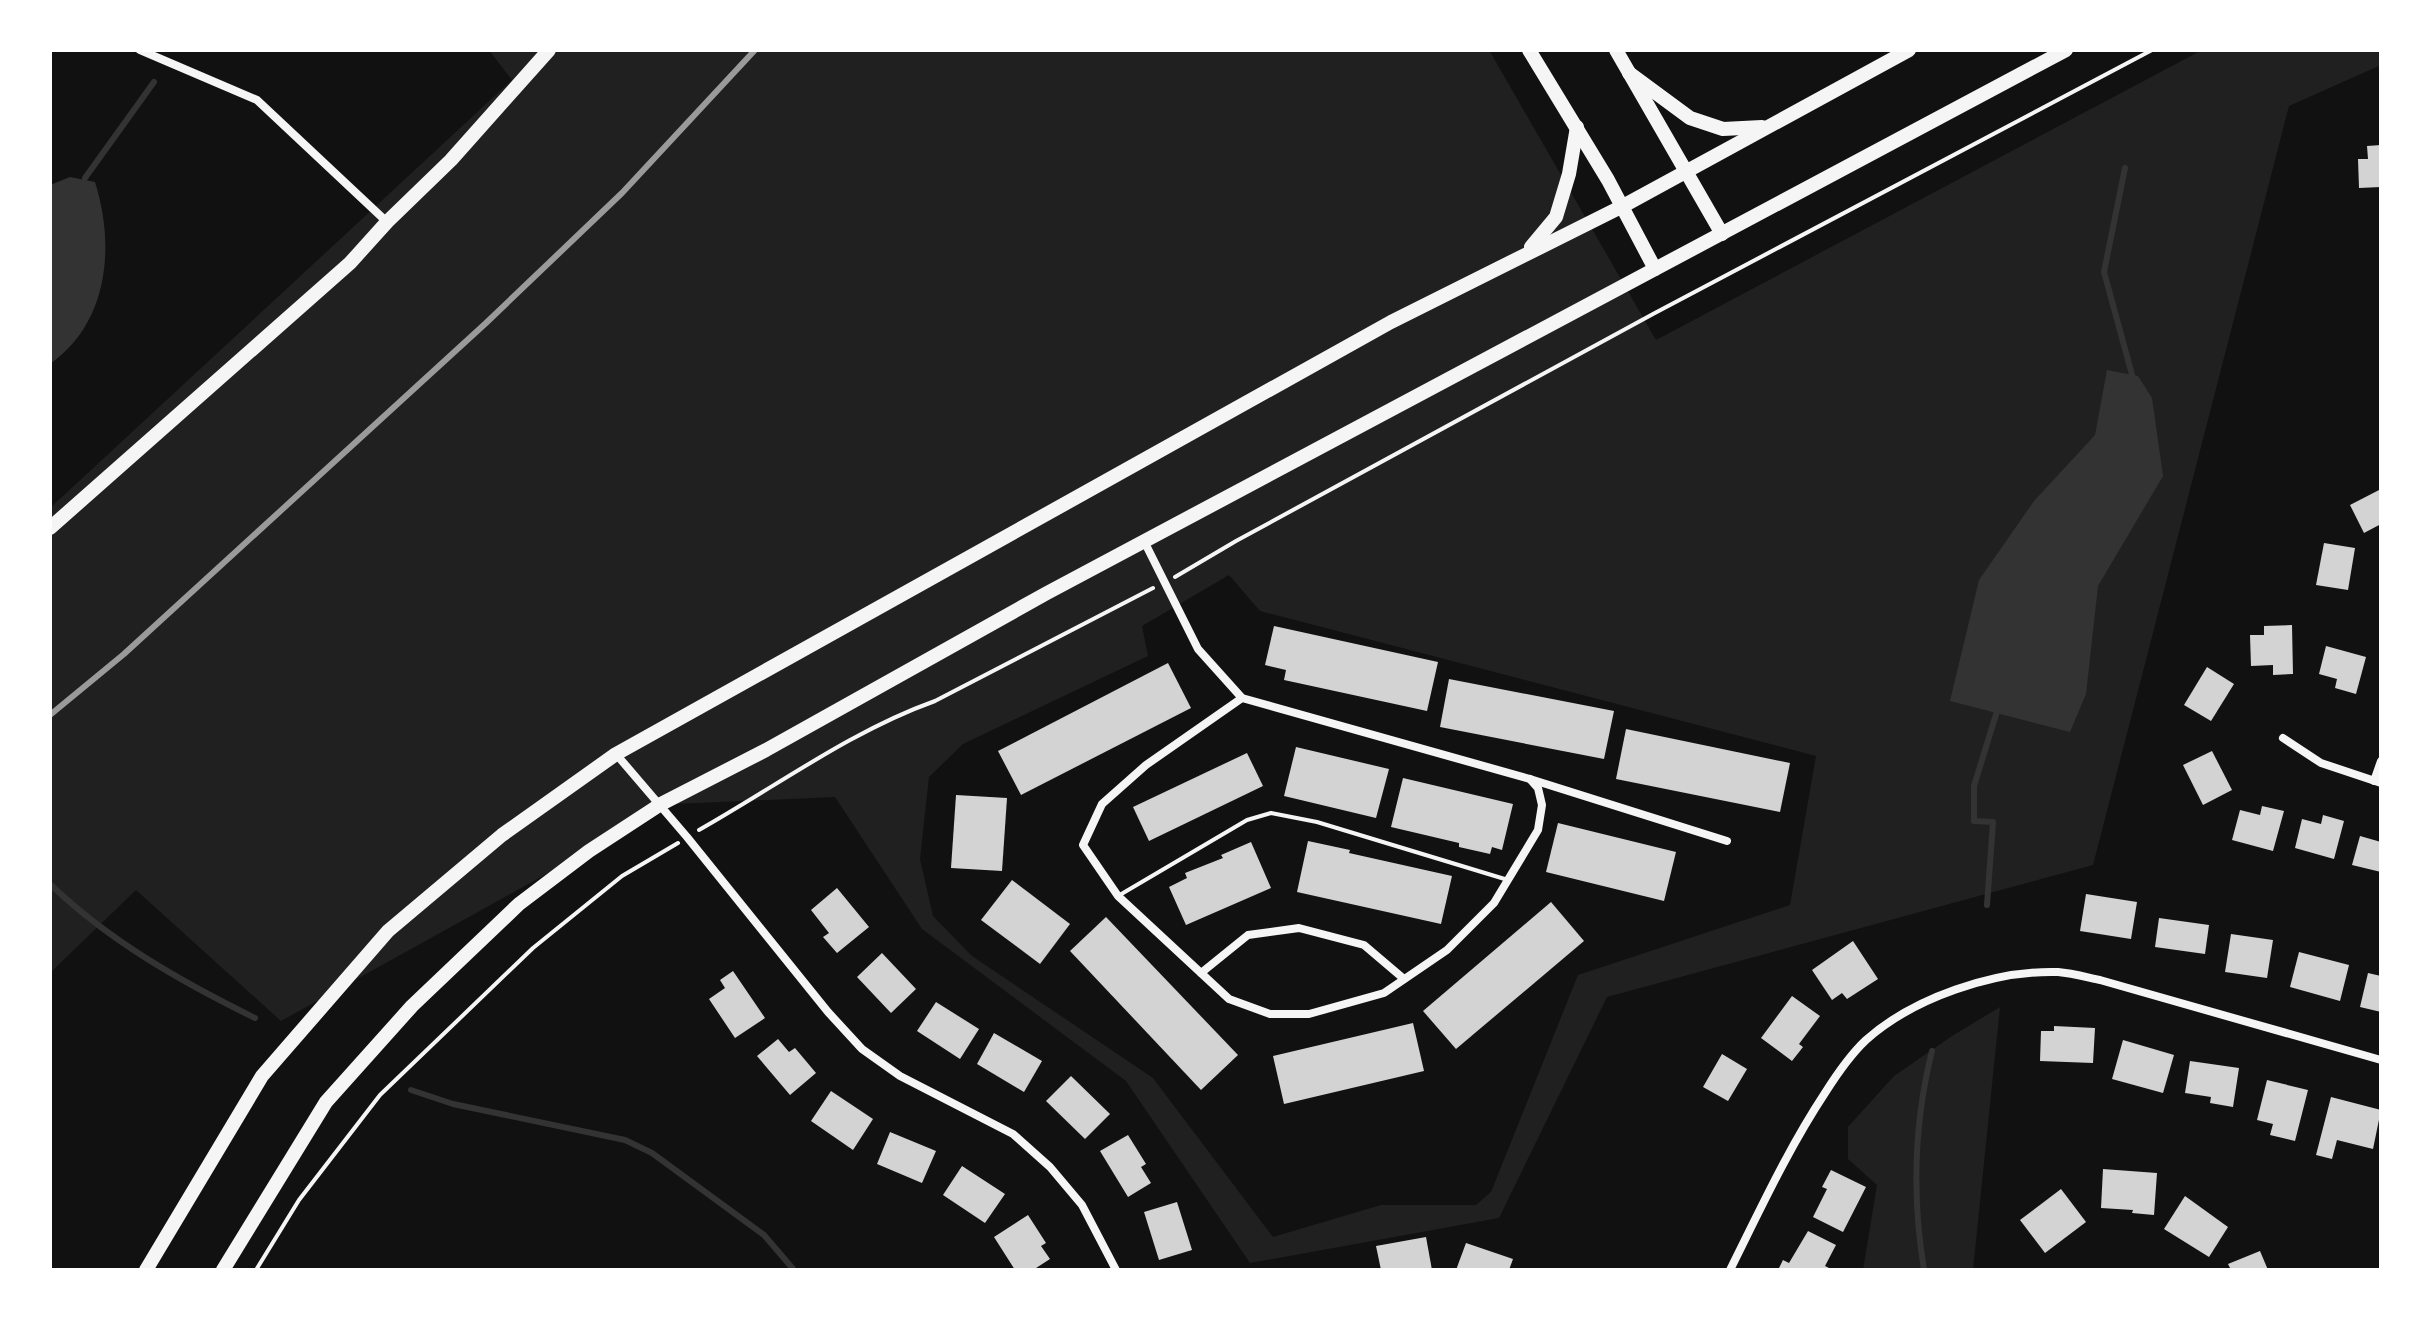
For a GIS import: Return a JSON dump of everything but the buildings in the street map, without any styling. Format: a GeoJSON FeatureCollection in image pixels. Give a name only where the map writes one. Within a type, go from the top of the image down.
{"type":"FeatureCollection","features":[{"type":"Feature","properties":{"kind":"main road"},"geometry":{"type":"LineString","coordinates":[[50,528],[350,263],[451,160],[549,50]]}},
{"type":"Feature","properties":{"kind":"main road"},"geometry":{"type":"LineString","coordinates":[[1529,50],[1623,206],[1655,269]]}},
{"type":"Feature","properties":{"kind":"main road"},"geometry":{"type":"LineString","coordinates":[[1616,50],[1722,234]]}},
{"type":"Feature","properties":{"kind":"main road"},"geometry":{"type":"LineString","coordinates":[[146,1270],[262,1076],[388,931],[502,835],[616,754],[1391,322],[1623,206],[1909,50]]}},
{"type":"Feature","properties":{"kind":"main road"},"geometry":{"type":"LineString","coordinates":[[223,1270],[326,1102],[412,1006],[519,904],[589,851],[661,804],[766,750],[1144,541],[2066,50]]}},
{"type":"Feature","properties":{"kind":"main road"},"geometry":{"type":"LineString","coordinates":[[1629,73],[1690,118],[1723,129],[1767,127]]}},
{"type":"Feature","properties":{"kind":"main road"},"geometry":{"type":"LineString","coordinates":[[1526,253],[1556,217],[1569,174],[1577,127]]}},
{"type":"Feature","properties":{"kind":"street"},"geometry":{"type":"LineString","coordinates":[[140,50],[257,100],[387,222]]}},
{"type":"Feature","properties":{"kind":"street"},"geometry":{"type":"LineString","coordinates":[[1144,541],[1198,649],[1242,698],[1530,779],[1727,841]]}},
{"type":"Feature","properties":{"kind":"street"},"geometry":{"type":"LineString","coordinates":[[1242,698],[1146,765],[1102,804],[1083,845],[1118,896],[1229,999],[1270,1014],[1309,1014],[1384,993],[1447,950],[1494,903],[1538,830],[1542,805],[1538,788],[1530,779]]}},
{"type":"Feature","properties":{"kind":"street"},"geometry":{"type":"LineString","coordinates":[[2283,738],[2321,763],[2378,782],[2381,761]]}},
{"type":"Feature","properties":{"kind":"street"},"geometry":{"type":"LineString","coordinates":[[616,754],[661,804],[828,1012],[862,1049],[900,1076],[1013,1134],[1050,1167],[1082,1205],[1116,1270]]}},
{"type":"Feature","properties":{"kind":"street"},"geometry":{"type":"LineString","coordinates":[[1201,973],[1248,935],[1299,928],[1364,945],[1404,979]]}},
{"type":"Feature","properties":{"kind":"street"},"geometry":{"type":"LineString","coordinates":[[1730,1270],[1802,1128],[1841,1069],[1865,1040],[1900,1015],[1939,995],[1995,979],[2058,972],[2100,980],[2381,1060]]}},
{"type":"Feature","properties":{"kind":"lane"},"geometry":{"type":"LineString","coordinates":[[1118,896],[1247,820],[1271,813],[1317,822],[1508,880]]}},
{"type":"Feature","properties":{"kind":"path"},"geometry":{"type":"LineString","coordinates":[[256,1270],[299,1200],[380,1095],[533,948],[622,876],[797,770],[907,711],[935,701],[1165,583],[1236,541],[1653,314],[2152,50]]}},
{"type":"Feature","properties":{"kind":"shaded area"},"geometry":{"type":"Polygon","coordinates":[[[489,50],[1489,50],[1656,340],[2202,50],[2381,50],[2381,65],[2289,106],[2093,865],[1607,997],[1499,1218],[1250,1263],[1126,1081],[922,929],[835,797],[673,804],[281,1021],[136,890],[50,973],[50,508],[512,80],[489,50]],[[1229,575],[1142,626],[1148,656],[963,744],[929,777],[920,859],[933,916],[972,956],[1153,1078],[1273,1237],[1381,1205],[1476,1205],[1491,1192],[1578,975],[1790,905],[1816,756],[1260,611],[1229,575]]]}},
{"type":"Feature","properties":{"kind":"shaded area"},"geometry":{"type":"Polygon","coordinates":[[[70,177],[95,182],[105,232],[105,257],[102,281],[85,327],[70,347],[50,364],[50,185],[70,177]]]}},
{"type":"Feature","properties":{"kind":"shaded area"},"geometry":{"type":"Polygon","coordinates":[[[2107,370],[2138,376],[2152,398],[2163,476],[2098,586],[2086,694],[2070,732],[1950,701],[1979,580],[2034,501],[2095,435],[2107,370]]]}},
{"type":"Feature","properties":{"kind":"shaded area"},"geometry":{"type":"Polygon","coordinates":[[[2000,1007],[1973,1270],[1863,1270],[1877,1185],[1848,1159],[1848,1127],[1894,1076],[2000,1007]]]}},
{"type":"Feature","properties":{"kind":"waterway"},"geometry":{"type":"LineString","coordinates":[[85,178],[154,82]]}},
{"type":"Feature","properties":{"kind":"waterway"},"geometry":{"type":"LineString","coordinates":[[2125,168],[2104,272],[2134,382]]}},
{"type":"Feature","properties":{"kind":"waterway"},"geometry":{"type":"LineString","coordinates":[[1987,905],[1993,822],[1974,821],[1974,786],[1998,708]]}},
{"type":"Feature","properties":{"kind":"waterway"},"geometry":{"type":"LineString","coordinates":[[50,884],[97,924],[147,959],[255,1018]]}},
{"type":"Feature","properties":{"kind":"waterway"},"geometry":{"type":"LineString","coordinates":[[1924,1270],[1918,1215],[1917,1160],[1921,1105],[1932,1051]]}},
{"type":"Feature","properties":{"kind":"waterway"},"geometry":{"type":"LineString","coordinates":[[411,1090],[453,1104],[625,1140],[652,1153],[764,1235],[794,1270]]}},
{"type":"Feature","properties":{"kind":"railway"},"geometry":{"type":"LineString","coordinates":[[50,715],[124,654],[486,323],[622,193],[755,50]]}}]}
